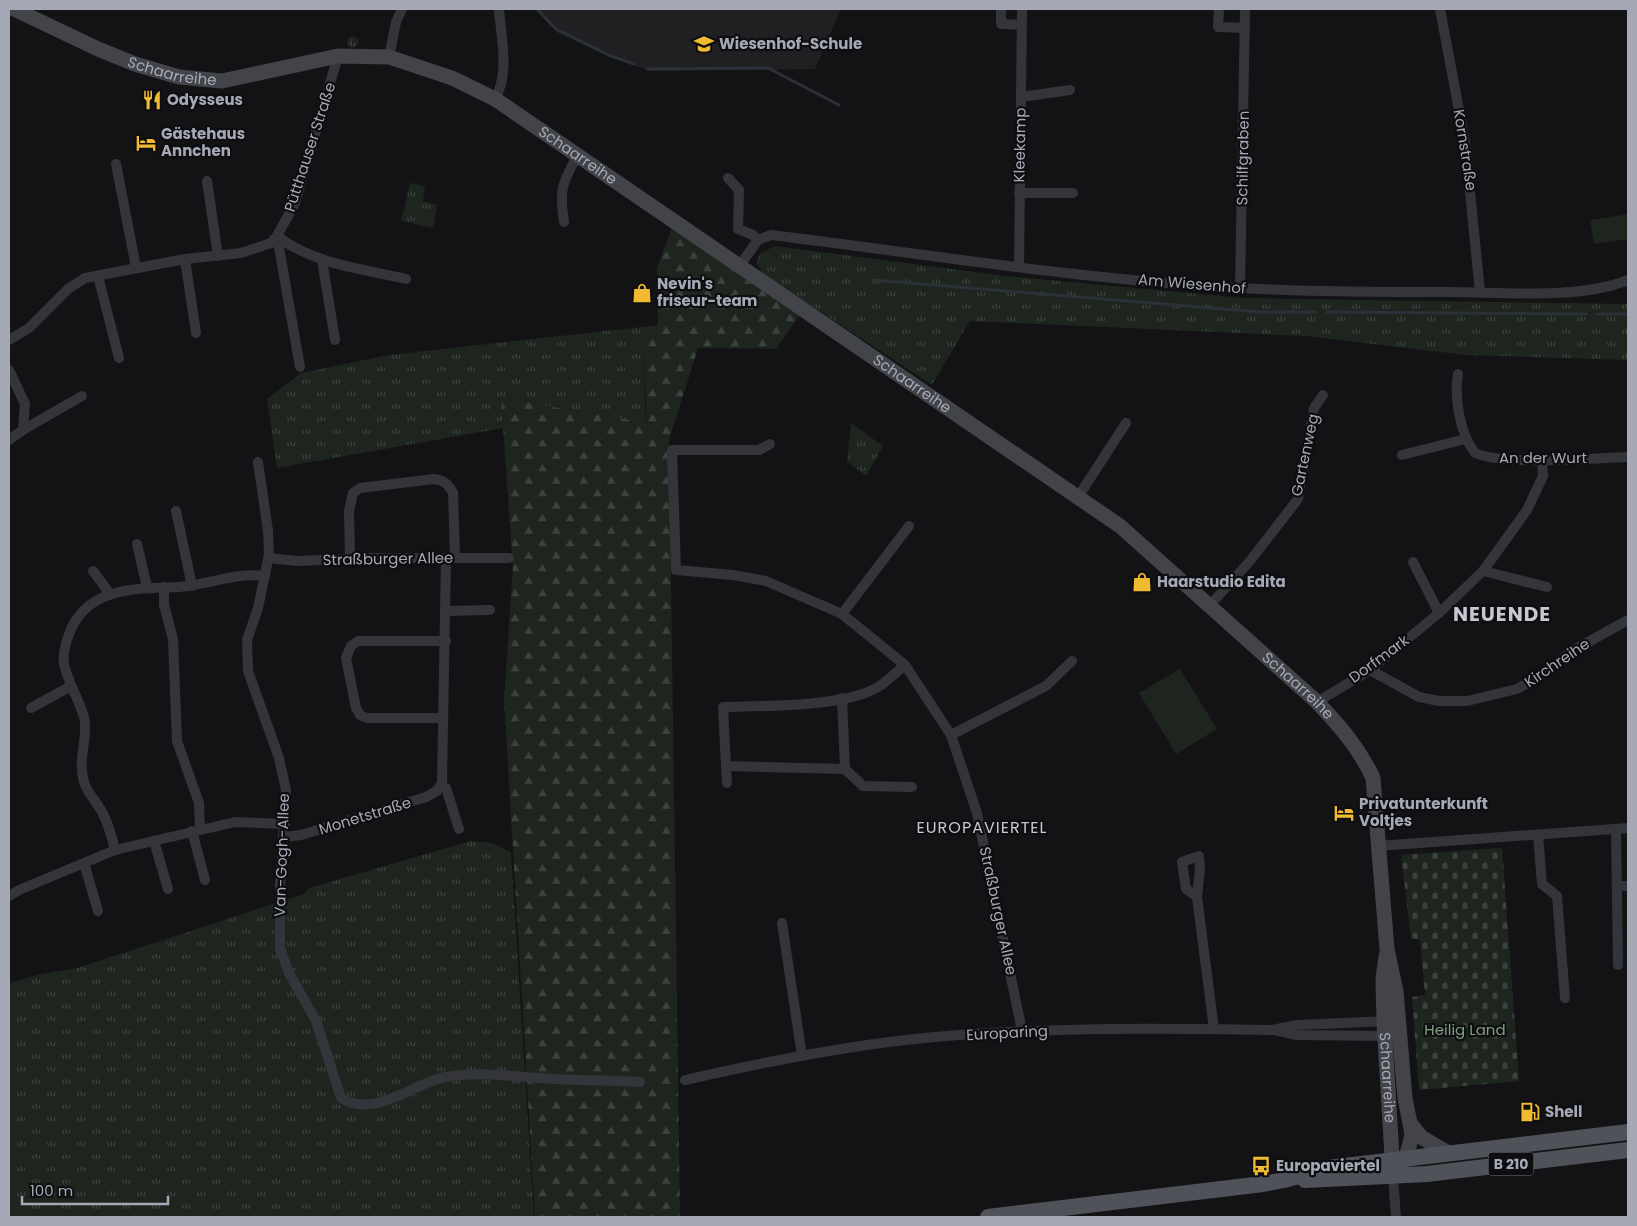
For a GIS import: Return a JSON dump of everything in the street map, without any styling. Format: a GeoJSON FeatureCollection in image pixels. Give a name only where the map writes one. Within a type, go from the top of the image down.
{"type":"FeatureCollection","features":[{"type":"Feature","properties":{"kind":"main road","name":"Schaarreihe"},"geometry":{"type":"LineString","coordinates":[[14,9],[98,50],[135,64],[185,78],[222,81],[338,56],[389,58],[452,78],[495,99],[1078,496],[1124,530],[1317,702],[1344,730],[1362,755],[1372,778],[1387,949],[1383,979],[1410,1124],[1411,1142],[1398,1159]]}},
{"type":"Feature","properties":{"kind":"main road","name":"Schaarreihe"},"geometry":{"type":"LineString","coordinates":[[1391,1028],[1398,1159]]}},
{"type":"Feature","properties":{"kind":"main road"},"geometry":{"type":"LineString","coordinates":[[1410,1124],[1421,1136],[1450,1154]]}},
{"type":"Feature","properties":{"kind":"main road","name":"B 210"},"geometry":{"type":"LineString","coordinates":[[1284,1180],[1328,1168],[1628,1132]]}},
{"type":"Feature","properties":{"kind":"main road","name":"B 210"},"geometry":{"type":"LineString","coordinates":[[988,1217],[1284,1180],[1393,1176],[1628,1150]]}},
{"type":"Feature","properties":{"kind":"main road"},"geometry":{"type":"LineString","coordinates":[[1393,1176],[1398,1159]]}},
{"type":"Feature","properties":{"kind":"street"},"geometry":{"type":"LineString","coordinates":[[389,58],[396,22],[402,9]]}},
{"type":"Feature","properties":{"kind":"street"},"geometry":{"type":"LineString","coordinates":[[495,99],[499,91],[503,71],[499,9]]}},
{"type":"Feature","properties":{"kind":"street"},"geometry":{"type":"LineString","coordinates":[[1001,9],[1001,24],[1022,25]]}},
{"type":"Feature","properties":{"kind":"street","name":"Kleekamp"},"geometry":{"type":"LineString","coordinates":[[1019,266],[1022,9]]}},
{"type":"Feature","properties":{"kind":"street"},"geometry":{"type":"LineString","coordinates":[[1219,9],[1218,27],[1245,28]]}},
{"type":"Feature","properties":{"kind":"street","name":"Schilfgraben"},"geometry":{"type":"LineString","coordinates":[[1240,288],[1245,9]]}},
{"type":"Feature","properties":{"kind":"street","name":"Kornstraße"},"geometry":{"type":"LineString","coordinates":[[1440,9],[1468,160],[1480,292]]}},
{"type":"Feature","properties":{"kind":"street","name":"Pütthauser Straße"},"geometry":{"type":"LineString","coordinates":[[277,236],[295,203],[338,56]]}},
{"type":"Feature","properties":{"kind":"street","name":"Kleekamp"},"geometry":{"type":"LineString","coordinates":[[1021,97],[1070,90]]}},
{"type":"Feature","properties":{"kind":"street"},"geometry":{"type":"LineString","coordinates":[[564,222],[561,202],[562,186],[577,156]]}},
{"type":"Feature","properties":{"kind":"street"},"geometry":{"type":"LineString","coordinates":[[116,164],[136,268]]}},
{"type":"Feature","properties":{"kind":"street"},"geometry":{"type":"LineString","coordinates":[[728,178],[739,190],[738,229],[753,235],[758,240],[740,265]]}},
{"type":"Feature","properties":{"kind":"street"},"geometry":{"type":"LineString","coordinates":[[207,181],[218,256]]}},
{"type":"Feature","properties":{"kind":"street","name":"Kleekamp"},"geometry":{"type":"LineString","coordinates":[[1019,193],[1073,193]]}},
{"type":"Feature","properties":{"kind":"street","name":"Am Wiesenhof"},"geometry":{"type":"LineString","coordinates":[[758,240],[771,235],[933,258],[1160,282],[1240,288],[1585,292],[1628,280]]}},
{"type":"Feature","properties":{"kind":"street"},"geometry":{"type":"LineString","coordinates":[[9,340],[30,328],[68,290],[84,278],[185,259],[242,253],[265,246],[277,236]]}},
{"type":"Feature","properties":{"kind":"street"},"geometry":{"type":"LineString","coordinates":[[277,236],[292,248],[322,260],[406,279]]}},
{"type":"Feature","properties":{"kind":"street"},"geometry":{"type":"LineString","coordinates":[[277,236],[300,367]]}},
{"type":"Feature","properties":{"kind":"street"},"geometry":{"type":"LineString","coordinates":[[185,259],[196,333]]}},
{"type":"Feature","properties":{"kind":"street"},"geometry":{"type":"LineString","coordinates":[[322,260],[335,340]]}},
{"type":"Feature","properties":{"kind":"street"},"geometry":{"type":"LineString","coordinates":[[98,276],[119,358]]}},
{"type":"Feature","properties":{"kind":"street"},"geometry":{"type":"LineString","coordinates":[[9,370],[25,404],[23,430]]}},
{"type":"Feature","properties":{"kind":"street"},"geometry":{"type":"LineString","coordinates":[[1402,455],[1466,439],[1456,389],[1458,374]]}},
{"type":"Feature","properties":{"kind":"street","name":"Gartenweg"},"geometry":{"type":"LineString","coordinates":[[1210,605],[1250,562],[1298,499],[1314,408],[1323,395]]}},
{"type":"Feature","properties":{"kind":"street"},"geometry":{"type":"LineString","coordinates":[[9,440],[82,396]]}},
{"type":"Feature","properties":{"kind":"street"},"geometry":{"type":"LineString","coordinates":[[1078,496],[1126,423]]}},
{"type":"Feature","properties":{"kind":"street","name":"An der Wurt"},"geometry":{"type":"LineString","coordinates":[[1466,439],[1475,453],[1482,456],[1542,460],[1628,458]]}},
{"type":"Feature","properties":{"kind":"street","name":"Straßburger Allee"},"geometry":{"type":"LineString","coordinates":[[770,444],[759,450],[672,450],[676,570],[733,575],[766,581],[842,614],[905,665],[951,735],[977,813],[1022,1031]]}},
{"type":"Feature","properties":{"kind":"street","name":"Dorfmark"},"geometry":{"type":"LineString","coordinates":[[1317,702],[1370,670],[1440,613],[1483,571],[1527,510],[1543,476],[1542,460]]}},
{"type":"Feature","properties":{"kind":"street","name":"Van-Gogh-Allee"},"geometry":{"type":"LineString","coordinates":[[258,462],[268,531],[268,558],[265,576],[247,640],[248,671],[279,758],[286,790],[279,926],[280,948],[289,973],[316,1021],[341,1098],[350,1104],[384,1101],[442,1078],[466,1074],[496,1073],[540,1078],[640,1082]]}},
{"type":"Feature","properties":{"kind":"street"},"geometry":{"type":"LineString","coordinates":[[350,559],[349,510],[353,493],[360,488],[434,479],[442,480],[449,485],[453,494],[446,611],[443,718],[444,769],[441,784],[446,788],[459,829]]}},
{"type":"Feature","properties":{"kind":"street"},"geometry":{"type":"LineString","coordinates":[[176,511],[192,586]]}},
{"type":"Feature","properties":{"kind":"street"},"geometry":{"type":"LineString","coordinates":[[842,614],[908,526]]}},
{"type":"Feature","properties":{"kind":"street"},"geometry":{"type":"LineString","coordinates":[[137,544],[147,587]]}},
{"type":"Feature","properties":{"kind":"street","name":"Straßburger Allee"},"geometry":{"type":"LineString","coordinates":[[268,558],[298,560],[508,558]]}},
{"type":"Feature","properties":{"kind":"street"},"geometry":{"type":"LineString","coordinates":[[1413,562],[1440,613]]}},
{"type":"Feature","properties":{"kind":"street"},"geometry":{"type":"LineString","coordinates":[[93,571],[110,594]]}},
{"type":"Feature","properties":{"kind":"street"},"geometry":{"type":"LineString","coordinates":[[1483,571],[1547,587]]}},
{"type":"Feature","properties":{"kind":"street"},"geometry":{"type":"LineString","coordinates":[[116,850],[104,814],[84,783],[81,767],[85,719],[71,686],[64,663],[67,638],[78,615],[94,602],[110,594],[147,587],[192,586],[248,574],[265,576]]}},
{"type":"Feature","properties":{"kind":"street"},"geometry":{"type":"LineString","coordinates":[[164,587],[164,605],[173,640],[177,741],[199,803],[196,830],[205,880]]}},
{"type":"Feature","properties":{"kind":"street"},"geometry":{"type":"LineString","coordinates":[[446,611],[490,610]]}},
{"type":"Feature","properties":{"kind":"street","name":"Kirchreihe"},"geometry":{"type":"LineString","coordinates":[[1370,670],[1419,697],[1439,701],[1467,700],[1517,690],[1546,672],[1570,652],[1628,620]]}},
{"type":"Feature","properties":{"kind":"street"},"geometry":{"type":"LineString","coordinates":[[443,718],[367,718],[360,715],[356,708],[346,658],[351,646],[358,641],[446,641]]}},
{"type":"Feature","properties":{"kind":"street"},"geometry":{"type":"LineString","coordinates":[[951,735],[1046,686],[1072,661]]}},
{"type":"Feature","properties":{"kind":"street"},"geometry":{"type":"LineString","coordinates":[[727,783],[723,706],[787,705],[842,698],[877,688],[905,665]]}},
{"type":"Feature","properties":{"kind":"street"},"geometry":{"type":"LineString","coordinates":[[31,708],[71,686]]}},
{"type":"Feature","properties":{"kind":"street"},"geometry":{"type":"LineString","coordinates":[[842,698],[845,769],[862,786],[912,788]]}},
{"type":"Feature","properties":{"kind":"street"},"geometry":{"type":"LineString","coordinates":[[726,766],[845,769]]}},
{"type":"Feature","properties":{"kind":"street","name":"Monetstraße"},"geometry":{"type":"LineString","coordinates":[[284,837],[301,836],[426,797],[436,791],[441,784]]}},
{"type":"Feature","properties":{"kind":"street"},"geometry":{"type":"LineString","coordinates":[[9,896],[116,850],[154,840],[235,822],[285,824]]}},
{"type":"Feature","properties":{"kind":"street"},"geometry":{"type":"LineString","coordinates":[[1378,846],[1628,828]]}},
{"type":"Feature","properties":{"kind":"street"},"geometry":{"type":"LineString","coordinates":[[1616,829],[1618,965]]}},
{"type":"Feature","properties":{"kind":"street"},"geometry":{"type":"LineString","coordinates":[[1538,835],[1542,884],[1556,896],[1565,998]]}},
{"type":"Feature","properties":{"kind":"street"},"geometry":{"type":"LineString","coordinates":[[154,840],[168,889]]}},
{"type":"Feature","properties":{"kind":"street"},"geometry":{"type":"LineString","coordinates":[[84,863],[98,911]]}},
{"type":"Feature","properties":{"kind":"street"},"geometry":{"type":"LineString","coordinates":[[1617,886],[1628,886]]}},
{"type":"Feature","properties":{"kind":"street"},"geometry":{"type":"LineString","coordinates":[[1197,897],[1214,1029]]}},
{"type":"Feature","properties":{"kind":"street"},"geometry":{"type":"LineString","coordinates":[[782,923],[802,1056]]}},
{"type":"Feature","properties":{"kind":"street","name":"Europaring"},"geometry":{"type":"LineString","coordinates":[[685,1080],[802,1056],[924,1038],[1022,1031],[1272,1030],[1297,1025],[1391,1028]]}},
{"type":"Feature","properties":{"kind":"street"},"geometry":{"type":"LineString","coordinates":[[1393,1176],[1396,1217]]}},
{"type":"Feature","properties":{"kind":"shaded area","name":"Wiesenhof-Schule"},"geometry":{"type":"Polygon","coordinates":[[[535,9],[841,9],[815,69],[651,71],[607,56],[556,32],[535,9]]]}},
{"type":"Feature","properties":{"kind":"green space"},"geometry":{"type":"Polygon","coordinates":[[[353,36],[359,42],[353,48],[347,42],[353,36]]]}},
{"type":"Feature","properties":{"kind":"green space"},"geometry":{"type":"Polygon","coordinates":[[[410,183],[425,186],[423,201],[437,205],[433,228],[401,221],[410,183]]]}},
{"type":"Feature","properties":{"kind":"green space"},"geometry":{"type":"Polygon","coordinates":[[[1628,214],[1628,239],[1594,244],[1590,220],[1628,214]]]}},
{"type":"Feature","properties":{"kind":"green space"},"geometry":{"type":"Polygon","coordinates":[[[672,228],[799,316],[776,349],[698,348],[669,440],[680,1217],[535,1217],[504,699],[513,567],[501,398],[647,423],[642,327],[658,325],[657,268],[672,228]]]}},
{"type":"Feature","properties":{"kind":"green space"},"geometry":{"type":"Polygon","coordinates":[[[775,246],[1006,276],[1243,298],[1628,304],[1628,360],[1466,355],[1306,336],[970,321],[932,385],[762,273],[756,262],[761,253],[775,246]]]}},
{"type":"Feature","properties":{"kind":"green space"},"geometry":{"type":"Polygon","coordinates":[[[642,327],[646,423],[501,398],[503,428],[277,468],[267,399],[301,373],[389,355],[642,327]]]}},
{"type":"Feature","properties":{"kind":"green space"},"geometry":{"type":"Polygon","coordinates":[[[851,423],[883,446],[866,476],[847,461],[851,423]]]}},
{"type":"Feature","properties":{"kind":"green space"},"geometry":{"type":"Polygon","coordinates":[[[1180,669],[1217,729],[1176,754],[1139,693],[1180,669]]]}},
{"type":"Feature","properties":{"kind":"green space"},"geometry":{"type":"Polygon","coordinates":[[[471,841],[492,843],[511,852],[534,1217],[9,1217],[9,983],[37,975],[77,968],[304,894],[309,888],[471,841]]]}},
{"type":"Feature","properties":{"kind":"green space","name":"Heilig Land"},"geometry":{"type":"Polygon","coordinates":[[[1502,848],[1519,1081],[1419,1090],[1412,997],[1425,995],[1420,940],[1411,938],[1401,855],[1502,848]]]}},
{"type":"Feature","properties":{"kind":"waterway"},"geometry":{"type":"LineString","coordinates":[[537,9],[556,29],[611,56],[634,64]]}},
{"type":"Feature","properties":{"kind":"waterway"},"geometry":{"type":"LineString","coordinates":[[647,69],[768,68],[839,105]]}},
{"type":"Feature","properties":{"kind":"waterway"},"geometry":{"type":"LineString","coordinates":[[873,280],[1260,312],[1316,312]]}},
{"type":"Feature","properties":{"kind":"waterway"},"geometry":{"type":"LineString","coordinates":[[1327,312],[1586,314]]}},
{"type":"Feature","properties":{"kind":"waterway"},"geometry":{"type":"LineString","coordinates":[[1597,314],[1628,314]]}},
{"type":"Feature","properties":{"kind":"place","name":"Wiesenhof-Schule"},"geometry":{"type":"Point","coordinates":[704,44]}},
{"type":"Feature","properties":{"kind":"place","name":"Odysseus"},"geometry":{"type":"Point","coordinates":[152,100]}},
{"type":"Feature","properties":{"kind":"place","name":"Gästehaus Annchen"},"geometry":{"type":"Point","coordinates":[146,143]}},
{"type":"Feature","properties":{"kind":"place","name":"Nevin's friseur-team"},"geometry":{"type":"Point","coordinates":[642,293]}},
{"type":"Feature","properties":{"kind":"place","name":"Haarstudio Edita"},"geometry":{"type":"Point","coordinates":[1142,582]}},
{"type":"Feature","properties":{"kind":"place","name":"Privatunterkunft Voltjes"},"geometry":{"type":"Point","coordinates":[1344,813]}},
{"type":"Feature","properties":{"kind":"place","name":"Shell"},"geometry":{"type":"Point","coordinates":[1530,1112]}},
{"type":"Feature","properties":{"kind":"place","name":"Europaviertel"},"geometry":{"type":"Point","coordinates":[1261,1166]}},
{"type":"Feature","properties":{"kind":"district","name":"NEUENDE"},"geometry":{"type":"Point","coordinates":[1502,614]}},
{"type":"Feature","properties":{"kind":"district","name":"EUROPAVIERTEL"},"geometry":{"type":"Point","coordinates":[982,827]}}]}
